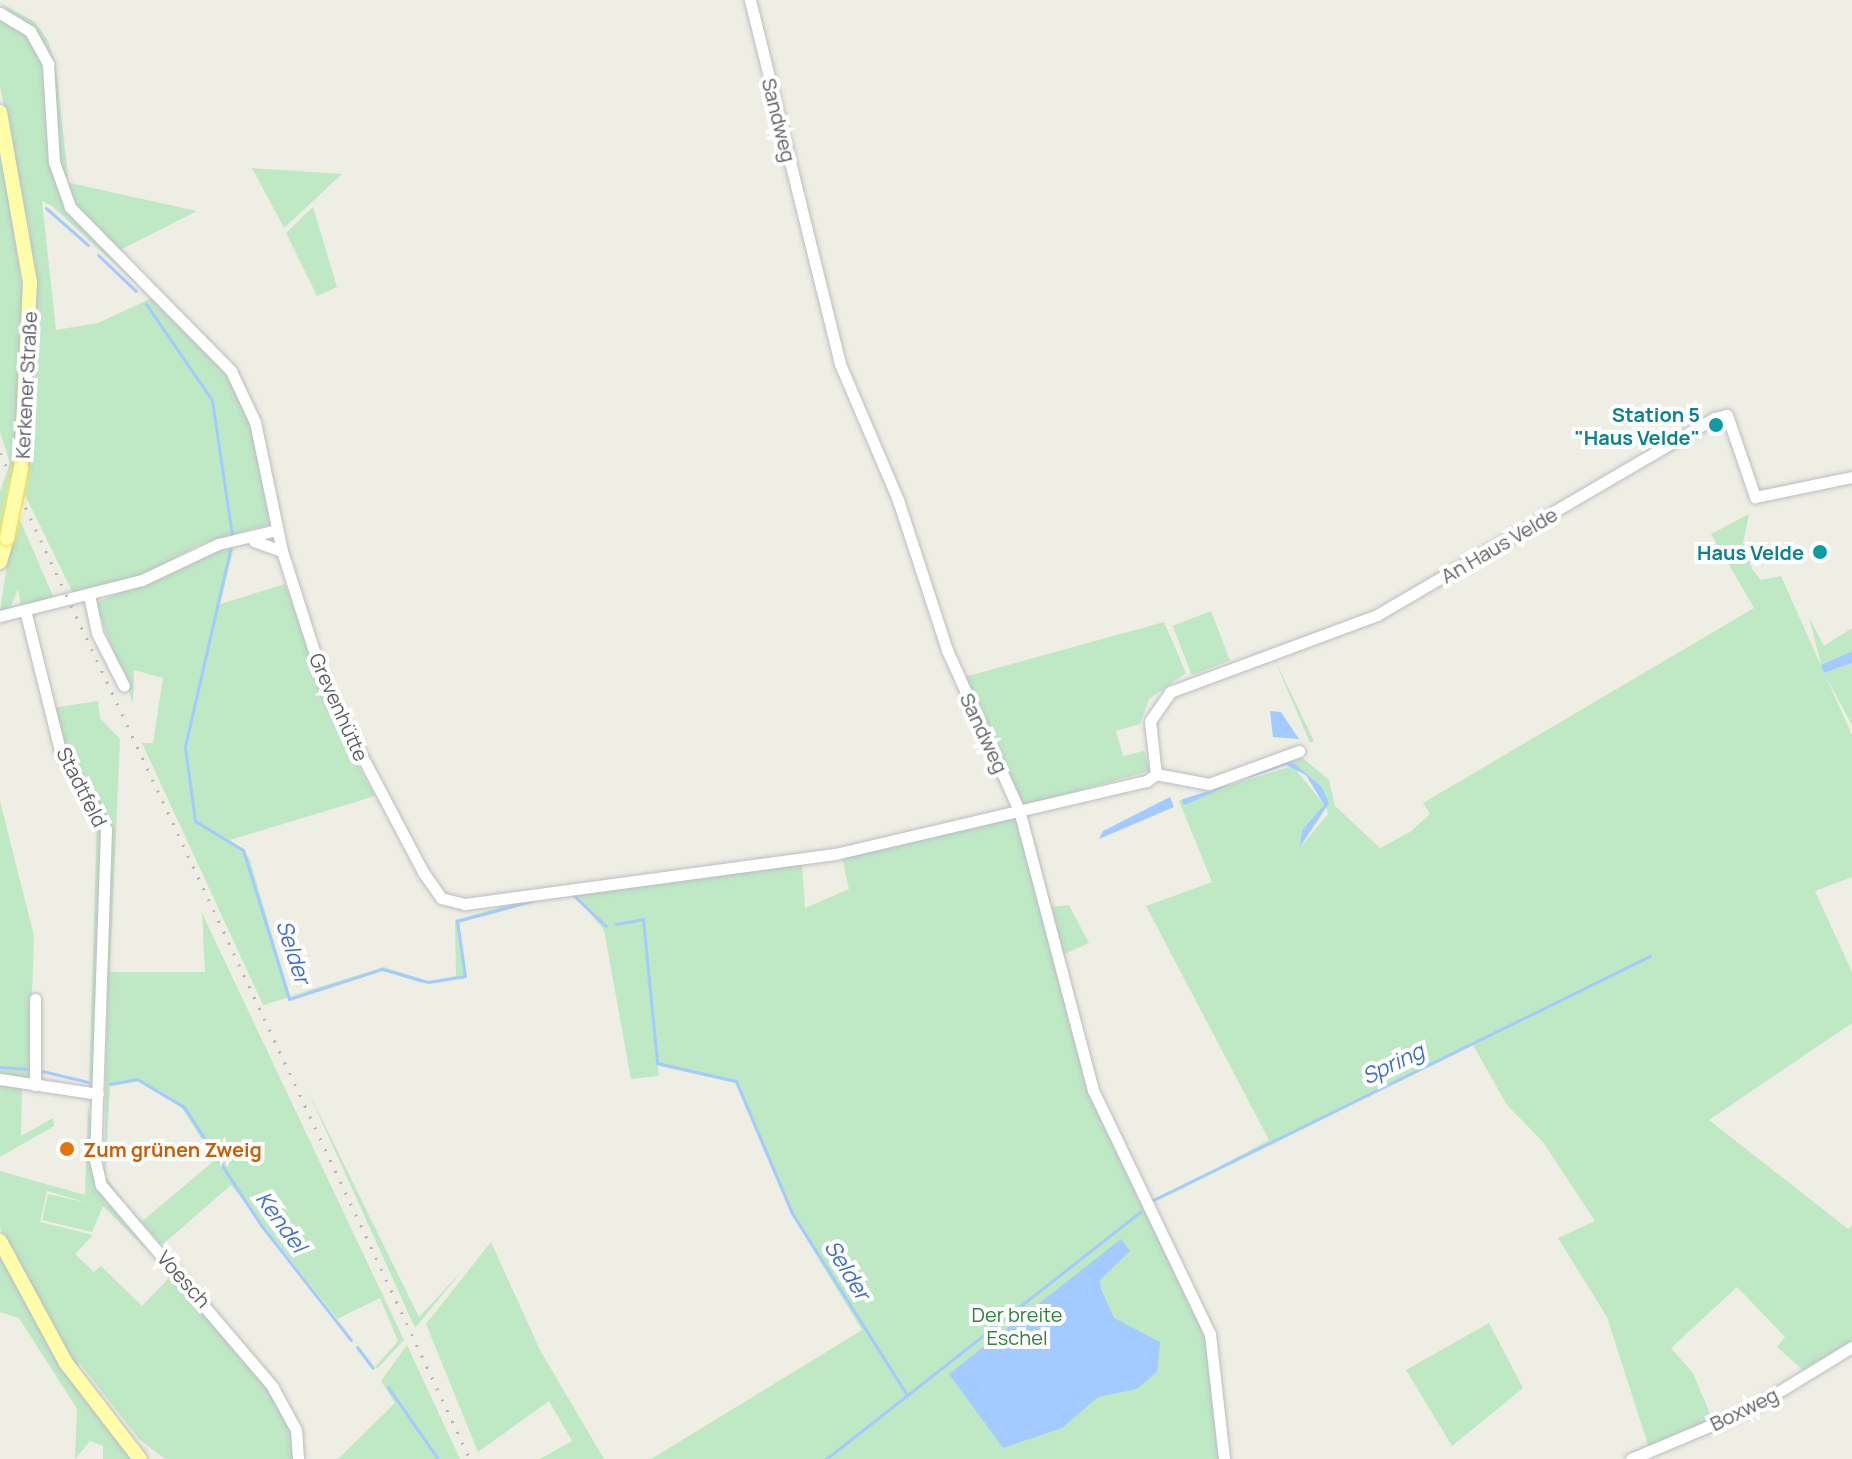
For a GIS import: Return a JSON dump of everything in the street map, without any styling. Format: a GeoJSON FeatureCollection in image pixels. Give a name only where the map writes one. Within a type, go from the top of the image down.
{"type":"FeatureCollection","features":[{"type":"Feature","properties":{"kind":"main road","name":"Kerkener Straße"},"geometry":{"type":"LineString","coordinates":[[0,112],[30,282],[21,468],[0,562]]}},
{"type":"Feature","properties":{"kind":"main road"},"geometry":{"type":"LineString","coordinates":[[0,1241],[66,1363],[140,1459]]}},
{"type":"Feature","properties":{"kind":"street","name":"Sandweg"},"geometry":{"type":"LineString","coordinates":[[750,0],[840,364],[898,500],[947,650],[1019,810],[1093,1090],[1210,1334],[1224,1459]]}},
{"type":"Feature","properties":{"kind":"street","name":"Grevenhütte"},"geometry":{"type":"LineString","coordinates":[[0,13],[21,22],[43,51],[54,162],[70,207],[231,371],[255,422],[282,551],[346,732],[441,898],[502,903],[563,887],[797,860],[1019,810]]}},
{"type":"Feature","properties":{"kind":"street","name":"An Haus Velde"},"geometry":{"type":"LineString","coordinates":[[1156,774],[1150,721],[1170,692],[1377,615],[1714,418],[1727,415],[1755,497],[1852,477]]}},
{"type":"Feature","properties":{"kind":"street"},"geometry":{"type":"LineString","coordinates":[[0,616],[142,580],[218,544],[254,541],[277,530]]}},
{"type":"Feature","properties":{"kind":"street"},"geometry":{"type":"LineString","coordinates":[[254,541],[282,551]]}},
{"type":"Feature","properties":{"kind":"street"},"geometry":{"type":"LineString","coordinates":[[89,595],[97,633],[124,686]]}},
{"type":"Feature","properties":{"kind":"street","name":"Stadtfeld"},"geometry":{"type":"LineString","coordinates":[[25,610],[60,750],[106,829],[102,968]]}},
{"type":"Feature","properties":{"kind":"street"},"geometry":{"type":"LineString","coordinates":[[1019,810],[1070,803],[1156,774],[1209,784],[1299,751]]}},
{"type":"Feature","properties":{"kind":"street","name":"Voesch"},"geometry":{"type":"LineString","coordinates":[[102,968],[95,1160],[106,1195],[197,1291],[272,1386],[296,1430],[298,1459]]}},
{"type":"Feature","properties":{"kind":"street"},"geometry":{"type":"LineString","coordinates":[[35,999],[35,1085]]}},
{"type":"Feature","properties":{"kind":"street"},"geometry":{"type":"LineString","coordinates":[[0,1079],[98,1094]]}},
{"type":"Feature","properties":{"kind":"street","name":"Boxweg"},"geometry":{"type":"LineString","coordinates":[[1631,1459],[1752,1408],[1852,1347]]}},
{"type":"Feature","properties":{"kind":"green space"},"geometry":{"type":"Polygon","coordinates":[[[0,3],[35,22],[48,41],[56,68],[68,177],[60,173],[47,47],[0,3]]]}},
{"type":"Feature","properties":{"kind":"green space"},"geometry":{"type":"Polygon","coordinates":[[[0,19],[27,35],[42,62],[49,162],[66,208],[225,369],[251,424],[270,524],[201,544],[142,575],[73,593],[25,495],[19,518],[54,598],[21,606],[18,589],[10,608],[0,611],[37,362],[30,232],[0,87],[0,19]],[[42,201],[56,330],[98,323],[152,298],[52,206],[42,201]]]}},
{"type":"Feature","properties":{"kind":"green space"},"geometry":{"type":"Polygon","coordinates":[[[0,135],[24,302],[15,473],[0,541],[0,491],[10,463],[0,432],[0,135]]]}},
{"type":"Feature","properties":{"kind":"green space"},"geometry":{"type":"Polygon","coordinates":[[[252,168],[342,174],[284,228],[252,168]]]}},
{"type":"Feature","properties":{"kind":"green space"},"geometry":{"type":"Polygon","coordinates":[[[64,183],[197,211],[120,250],[82,218],[64,183]]]}},
{"type":"Feature","properties":{"kind":"green space"},"geometry":{"type":"Polygon","coordinates":[[[313,207],[337,287],[317,296],[286,233],[313,207]]]}},
{"type":"Feature","properties":{"kind":"green space"},"geometry":{"type":"Polygon","coordinates":[[[1749,514],[1743,543],[1752,569],[1761,580],[1781,576],[1852,735],[1852,877],[1815,891],[1852,972],[1852,1023],[1709,1120],[1848,1229],[1852,1225],[1852,1341],[1803,1370],[1777,1347],[1785,1337],[1737,1287],[1671,1348],[1693,1373],[1711,1416],[1707,1425],[1649,1448],[1607,1317],[1558,1238],[1595,1221],[1543,1142],[1507,1105],[1473,1045],[1151,1204],[1269,1140],[1146,906],[1212,882],[1179,801],[1183,799],[1293,766],[1324,805],[1302,830],[1301,846],[1328,814],[1321,786],[1289,759],[1299,755],[1329,780],[1335,806],[1380,848],[1410,832],[1430,814],[1423,803],[1754,608],[1711,534],[1749,514]]]}},
{"type":"Feature","properties":{"kind":"green space","name":"Der breite Eschel"},"geometry":{"type":"Polygon","coordinates":[[[228,546],[234,547],[220,604],[285,584],[335,725],[375,796],[230,840],[249,857],[290,996],[384,967],[428,981],[456,976],[455,920],[562,890],[802,864],[805,908],[849,889],[842,857],[1018,816],[1087,1080],[1207,1335],[1221,1459],[651,1459],[862,1330],[791,1214],[735,1083],[658,1066],[659,1076],[631,1079],[604,930],[576,897],[565,892],[459,922],[465,977],[421,983],[382,970],[263,1005],[142,743],[153,743],[163,678],[134,670],[133,703],[95,603],[228,546]]]}},
{"type":"Feature","properties":{"kind":"green space"},"geometry":{"type":"Polygon","coordinates":[[[1211,611],[1230,660],[1192,675],[1173,626],[1211,611]]]}},
{"type":"Feature","properties":{"kind":"green space"},"geometry":{"type":"Polygon","coordinates":[[[1809,617],[1824,646],[1852,628],[1852,651],[1821,665],[1809,617]]]}},
{"type":"Feature","properties":{"kind":"green space"},"geometry":{"type":"Polygon","coordinates":[[[1164,622],[1186,673],[1149,699],[1140,724],[1116,731],[1123,756],[1144,751],[1150,771],[1022,806],[961,678],[1164,622]]]}},
{"type":"Feature","properties":{"kind":"green space"},"geometry":{"type":"Polygon","coordinates":[[[1273,656],[1314,741],[1310,743],[1273,656]]]}},
{"type":"Feature","properties":{"kind":"green space"},"geometry":{"type":"Polygon","coordinates":[[[1852,663],[1852,725],[1824,673],[1852,663]]]}},
{"type":"Feature","properties":{"kind":"green space"},"geometry":{"type":"Polygon","coordinates":[[[98,701],[100,718],[120,739],[110,972],[205,972],[202,913],[404,1340],[377,1369],[375,1367],[398,1341],[380,1298],[337,1319],[231,1185],[162,1245],[142,1222],[215,1160],[180,1105],[138,1081],[110,1086],[105,1176],[125,1203],[104,1179],[110,839],[64,748],[53,708],[98,701]]]}},
{"type":"Feature","properties":{"kind":"green space"},"geometry":{"type":"Polygon","coordinates":[[[0,801],[34,936],[29,1081],[0,1076],[0,801]]]}},
{"type":"Feature","properties":{"kind":"green space"},"geometry":{"type":"Polygon","coordinates":[[[1027,812],[1052,907],[1069,905],[1089,943],[1064,954],[1106,1117],[1027,812]]]}},
{"type":"Feature","properties":{"kind":"green space"},"geometry":{"type":"Polygon","coordinates":[[[97,817],[102,826],[95,1085],[89,1090],[97,817]]]}},
{"type":"Feature","properties":{"kind":"green space"},"geometry":{"type":"Polygon","coordinates":[[[0,1083],[22,1086],[21,1136],[53,1118],[54,1126],[0,1157],[0,1083]]]}},
{"type":"Feature","properties":{"kind":"green space"},"geometry":{"type":"Polygon","coordinates":[[[307,1089],[419,1317],[462,1271],[415,1328],[307,1089]]]}},
{"type":"Feature","properties":{"kind":"green space"},"geometry":{"type":"Polygon","coordinates":[[[88,1106],[103,1197],[157,1260],[103,1206],[92,1232],[42,1220],[48,1194],[88,1203],[47,1191],[40,1222],[93,1235],[75,1254],[94,1272],[101,1266],[142,1306],[171,1276],[277,1400],[292,1432],[293,1459],[165,1459],[139,1439],[79,1362],[78,1372],[0,1228],[0,1171],[85,1195],[88,1106]]]}},
{"type":"Feature","properties":{"kind":"green space"},"geometry":{"type":"Polygon","coordinates":[[[491,1242],[540,1350],[604,1459],[540,1459],[572,1441],[549,1401],[478,1452],[426,1324],[491,1242]]]}},
{"type":"Feature","properties":{"kind":"green space"},"geometry":{"type":"Polygon","coordinates":[[[0,1249],[52,1350],[131,1459],[103,1459],[103,1446],[90,1441],[75,1459],[77,1409],[19,1318],[0,1312],[0,1249]]]}},
{"type":"Feature","properties":{"kind":"green space"},"geometry":{"type":"Polygon","coordinates":[[[1489,1323],[1523,1388],[1452,1446],[1406,1370],[1489,1323]]]}},
{"type":"Feature","properties":{"kind":"green space"},"geometry":{"type":"Polygon","coordinates":[[[407,1345],[460,1459],[338,1459],[395,1403],[381,1381],[407,1345]]]}},
{"type":"Feature","properties":{"kind":"water"},"geometry":{"type":"Polygon","coordinates":[[[1852,651],[1852,663],[1824,673],[1821,665],[1852,651]]]}},
{"type":"Feature","properties":{"kind":"water"},"geometry":{"type":"Polygon","coordinates":[[[1270,711],[1281,712],[1299,739],[1273,737],[1270,711]]]}},
{"type":"Feature","properties":{"kind":"water"},"geometry":{"type":"Polygon","coordinates":[[[1289,759],[1321,786],[1329,803],[1300,847],[1302,830],[1324,805],[1306,775],[1286,765],[1238,782],[1289,759]]]}},
{"type":"Feature","properties":{"kind":"water"},"geometry":{"type":"Polygon","coordinates":[[[1231,784],[1185,805],[1182,803],[1183,799],[1231,784]]]}},
{"type":"Feature","properties":{"kind":"water"},"geometry":{"type":"Polygon","coordinates":[[[1170,797],[1174,807],[1099,839],[1103,831],[1170,797]]]}},
{"type":"Feature","properties":{"kind":"water"},"geometry":{"type":"Polygon","coordinates":[[[1121,1239],[1130,1251],[1100,1280],[1101,1289],[1114,1318],[1160,1342],[1157,1372],[1137,1389],[1098,1397],[1062,1428],[1003,1448],[949,1374],[1121,1239]]]}},
{"type":"Feature","properties":{"kind":"waterway","name":"Selder"},"geometry":{"type":"LineString","coordinates":[[46,208],[88,245]]}},
{"type":"Feature","properties":{"kind":"waterway","name":"Selder"},"geometry":{"type":"LineString","coordinates":[[98,255],[136,291]]}},
{"type":"Feature","properties":{"kind":"waterway","name":"Selder"},"geometry":{"type":"LineString","coordinates":[[146,304],[212,400],[232,536]]}},
{"type":"Feature","properties":{"kind":"waterway","name":"Selder"},"geometry":{"type":"LineString","coordinates":[[230,550],[185,747],[195,821],[243,850],[289,999],[382,969],[428,982],[465,976],[457,921],[535,900]]}},
{"type":"Feature","properties":{"kind":"waterway","name":"Selder"},"geometry":{"type":"LineString","coordinates":[[573,895],[606,926]]}},
{"type":"Feature","properties":{"kind":"waterway","name":"Selder"},"geometry":{"type":"LineString","coordinates":[[616,924],[643,919],[657,1063],[736,1081],[792,1213],[907,1395]]}},
{"type":"Feature","properties":{"kind":"waterway","name":"Spring"},"geometry":{"type":"LineString","coordinates":[[1151,1201],[1650,956]]}},
{"type":"Feature","properties":{"kind":"waterway","name":"Kendel"},"geometry":{"type":"LineString","coordinates":[[0,1067],[28,1069]]}},
{"type":"Feature","properties":{"kind":"waterway","name":"Kendel"},"geometry":{"type":"LineString","coordinates":[[42,1071],[88,1082]]}},
{"type":"Feature","properties":{"kind":"waterway","name":"Kendel"},"geometry":{"type":"LineString","coordinates":[[110,1084],[137,1079],[184,1107],[261,1225],[351,1340]]}},
{"type":"Feature","properties":{"kind":"waterway","name":"Spring"},"geometry":{"type":"LineString","coordinates":[[826,1459],[1140,1212]]}},
{"type":"Feature","properties":{"kind":"waterway","name":"Kendel"},"geometry":{"type":"LineString","coordinates":[[357,1347],[373,1368]]}},
{"type":"Feature","properties":{"kind":"waterway","name":"Kendel"},"geometry":{"type":"LineString","coordinates":[[388,1387],[438,1459]]}},
{"type":"Feature","properties":{"kind":"railway"},"geometry":{"type":"LineString","coordinates":[[0,453],[470,1459]]}},
{"type":"Feature","properties":{"kind":"place","name":"Station 5 \"Haus Velde\""},"geometry":{"type":"Point","coordinates":[1716,425]}},
{"type":"Feature","properties":{"kind":"place","name":"Haus Velde"},"geometry":{"type":"Point","coordinates":[1820,552]}},
{"type":"Feature","properties":{"kind":"place","name":"Zum grünen Zweig"},"geometry":{"type":"Point","coordinates":[67,1149]}}]}
